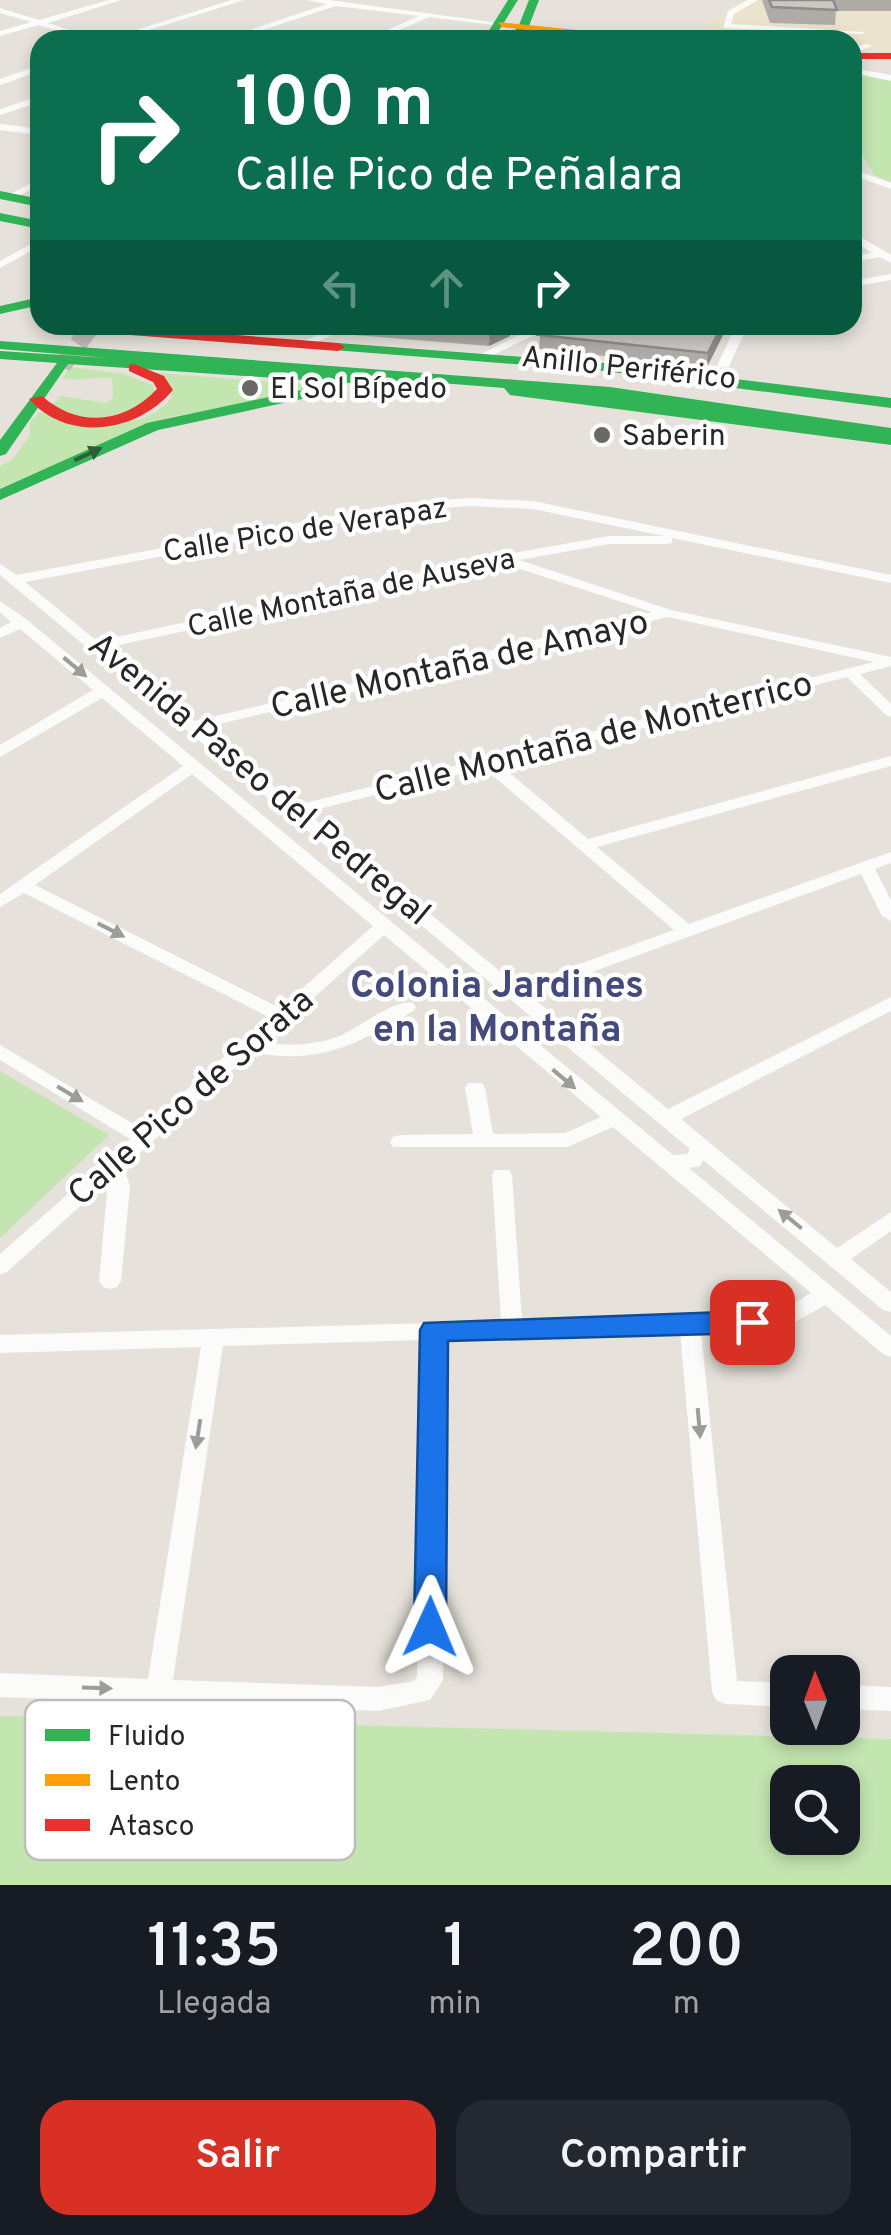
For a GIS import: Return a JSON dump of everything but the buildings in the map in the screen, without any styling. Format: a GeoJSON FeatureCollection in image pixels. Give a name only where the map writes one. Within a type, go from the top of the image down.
{"type":"FeatureCollection","features":[{"type":"Feature","properties":{"kind":"main road"},"geometry":{"type":"LineString","coordinates":[[515,18],[586,30]]}},
{"type":"Feature","properties":{"kind":"main road"},"geometry":{"type":"LineString","coordinates":[[3,203],[30,203]]}},
{"type":"Feature","properties":{"kind":"main road"},"geometry":{"type":"LineString","coordinates":[[3,203],[30,219]]}},
{"type":"Feature","properties":{"kind":"main road"},"geometry":{"type":"LineString","coordinates":[[0,310],[30,306]]}},
{"type":"Feature","properties":{"kind":"main road"},"geometry":{"type":"LineString","coordinates":[[0,321],[30,322]]}},
{"type":"Feature","properties":{"kind":"main road"},"geometry":{"type":"LineString","coordinates":[[201,335],[612,368],[891,405]]}},
{"type":"Feature","properties":{"kind":"main road"},"geometry":{"type":"LineString","coordinates":[[252,335],[279,341]]}},
{"type":"Feature","properties":{"kind":"main road"},"geometry":{"type":"LineString","coordinates":[[0,337],[697,391],[891,429]]}},
{"type":"Feature","properties":{"kind":"main road","name":"Anillo Periférico"},"geometry":{"type":"LineString","coordinates":[[0,337],[168,357],[610,392],[891,429]]}},
{"type":"Feature","properties":{"kind":"main road","name":"Anillo Periférico"},"geometry":{"type":"LineString","coordinates":[[0,337],[390,356],[691,386],[891,429]]}},
{"type":"Feature","properties":{"kind":"main road"},"geometry":{"type":"LineString","coordinates":[[0,355],[355,384]]}},
{"type":"Feature","properties":{"kind":"main road"},"geometry":{"type":"LineString","coordinates":[[168,357],[355,384],[383,396]]}},
{"type":"Feature","properties":{"kind":"main road"},"geometry":{"type":"LineString","coordinates":[[37,399],[54,416],[90,421],[133,415],[160,400],[164,390],[159,380],[112,363]]}},
{"type":"Feature","properties":{"kind":"main road"},"geometry":{"type":"LineString","coordinates":[[0,421],[54,366],[37,399],[0,451]]}},
{"type":"Feature","properties":{"kind":"main road"},"geometry":{"type":"LineString","coordinates":[[0,495],[127,436],[214,410],[355,384],[442,374],[605,373],[891,405]]}},
{"type":"Feature","properties":{"kind":"main road"},"geometry":{"type":"LineString","coordinates":[[442,374],[566,397],[717,418],[891,429]]}},
{"type":"Feature","properties":{"kind":"main road"},"geometry":{"type":"LineString","coordinates":[[566,397],[613,411]]}},
{"type":"Feature","properties":{"kind":"main road"},"geometry":{"type":"LineString","coordinates":[[150,445],[214,410]]}},
{"type":"Feature","properties":{"kind":"main road"},"geometry":{"type":"LineString","coordinates":[[717,418],[741,427]]}},
{"type":"Feature","properties":{"kind":"street"},"geometry":{"type":"LineString","coordinates":[[0,34],[116,0]]}},
{"type":"Feature","properties":{"kind":"street"},"geometry":{"type":"LineString","coordinates":[[141,30],[240,0]]}},
{"type":"Feature","properties":{"kind":"street"},"geometry":{"type":"LineString","coordinates":[[310,0],[430,15],[515,18]]}},
{"type":"Feature","properties":{"kind":"street"},"geometry":{"type":"LineString","coordinates":[[754,0],[731,13],[726,26],[816,30]]}},
{"type":"Feature","properties":{"kind":"street"},"geometry":{"type":"LineString","coordinates":[[256,30],[339,4]]}},
{"type":"Feature","properties":{"kind":"street"},"geometry":{"type":"LineString","coordinates":[[0,10],[57,30]]}},
{"type":"Feature","properties":{"kind":"street"},"geometry":{"type":"LineString","coordinates":[[393,30],[430,15]]}},
{"type":"Feature","properties":{"kind":"street"},"geometry":{"type":"LineString","coordinates":[[0,82],[30,72]]}},
{"type":"Feature","properties":{"kind":"street"},"geometry":{"type":"LineString","coordinates":[[862,72],[891,78]]}},
{"type":"Feature","properties":{"kind":"street"},"geometry":{"type":"LineString","coordinates":[[0,112],[30,102]]}},
{"type":"Feature","properties":{"kind":"street"},"geometry":{"type":"LineString","coordinates":[[0,127],[30,131]]}},
{"type":"Feature","properties":{"kind":"street"},"geometry":{"type":"LineString","coordinates":[[862,176],[891,186]]}},
{"type":"Feature","properties":{"kind":"street"},"geometry":{"type":"LineString","coordinates":[[3,203],[30,186]]}},
{"type":"Feature","properties":{"kind":"street"},"geometry":{"type":"LineString","coordinates":[[862,241],[886,257]]}},
{"type":"Feature","properties":{"kind":"street"},"geometry":{"type":"LineString","coordinates":[[0,265],[30,248]]}},
{"type":"Feature","properties":{"kind":"street"},"geometry":{"type":"LineString","coordinates":[[862,282],[891,277]]}},
{"type":"Feature","properties":{"kind":"street"},"geometry":{"type":"LineString","coordinates":[[306,343],[324,335]]}},
{"type":"Feature","properties":{"kind":"street"},"geometry":{"type":"LineString","coordinates":[[481,357],[527,335]]}},
{"type":"Feature","properties":{"kind":"street"},"geometry":{"type":"LineString","coordinates":[[723,366],[737,335]]}},
{"type":"Feature","properties":{"kind":"street","name":"Calle Pico de Verapaz"},"geometry":{"type":"LineString","coordinates":[[7,574],[403,507],[498,502],[891,579]]}},
{"type":"Feature","properties":{"kind":"street","name":"Calle Montaña de Auseva"},"geometry":{"type":"LineString","coordinates":[[609,540],[634,526]]}},
{"type":"Feature","properties":{"kind":"street","name":"Calle Montaña de Auseva"},"geometry":{"type":"LineString","coordinates":[[94,646],[609,540],[702,540]]}},
{"type":"Feature","properties":{"kind":"street"},"geometry":{"type":"LineString","coordinates":[[503,559],[668,613],[891,662]]}},
{"type":"Feature","properties":{"kind":"street","name":"Avenida Paseo del Pedregal"},"geometry":{"type":"LineString","coordinates":[[7,574],[891,1304]]}},
{"type":"Feature","properties":{"kind":"street","name":"Avenida Paseo del Pedregal"},"geometry":{"type":"LineString","coordinates":[[0,604],[321,870],[382,927],[891,1348]]}},
{"type":"Feature","properties":{"kind":"street","name":"Calle Montaña de Amayo"},"geometry":{"type":"LineString","coordinates":[[192,726],[668,613]]}},
{"type":"Feature","properties":{"kind":"street"},"geometry":{"type":"LineString","coordinates":[[0,634],[21,622]]}},
{"type":"Feature","properties":{"kind":"street","name":"Calle Montaña de Monterrico"},"geometry":{"type":"LineString","coordinates":[[294,810],[891,662]]}},
{"type":"Feature","properties":{"kind":"street"},"geometry":{"type":"LineString","coordinates":[[850,672],[891,712]]}},
{"type":"Feature","properties":{"kind":"street"},"geometry":{"type":"LineString","coordinates":[[0,752],[103,691]]}},
{"type":"Feature","properties":{"kind":"street"},"geometry":{"type":"LineString","coordinates":[[128,711],[148,710],[157,699]]}},
{"type":"Feature","properties":{"kind":"street"},"geometry":{"type":"LineString","coordinates":[[143,724],[154,714],[173,711]]}},
{"type":"Feature","properties":{"kind":"street"},"geometry":{"type":"LineString","coordinates":[[589,844],[891,761]]}},
{"type":"Feature","properties":{"kind":"street"},"geometry":{"type":"LineString","coordinates":[[488,763],[589,844],[685,930]]}},
{"type":"Feature","properties":{"kind":"street"},"geometry":{"type":"LineString","coordinates":[[0,902],[193,766]]}},
{"type":"Feature","properties":{"kind":"street"},"geometry":{"type":"LineString","coordinates":[[515,994],[891,857]]}},
{"type":"Feature","properties":{"kind":"street"},"geometry":{"type":"LineString","coordinates":[[321,870],[340,870],[351,858]]}},
{"type":"Feature","properties":{"kind":"street"},"geometry":{"type":"LineString","coordinates":[[865,866],[891,916]]}},
{"type":"Feature","properties":{"kind":"street"},"geometry":{"type":"LineString","coordinates":[[349,894],[348,884],[355,878],[377,879]]}},
{"type":"Feature","properties":{"kind":"street"},"geometry":{"type":"LineString","coordinates":[[24,886],[281,1016]]}},
{"type":"Feature","properties":{"kind":"street","name":"Calle Pico de Sorata"},"geometry":{"type":"LineString","coordinates":[[0,1266],[382,927]]}},
{"type":"Feature","properties":{"kind":"street"},"geometry":{"type":"LineString","coordinates":[[667,1118],[891,1003]]}},
{"type":"Feature","properties":{"kind":"street"},"geometry":{"type":"LineString","coordinates":[[248,1044],[280,1054],[318,1052],[352,1040],[407,1007]]}},
{"type":"Feature","properties":{"kind":"street"},"geometry":{"type":"LineString","coordinates":[[0,1051],[141,1137]]}},
{"type":"Feature","properties":{"kind":"street"},"geometry":{"type":"LineString","coordinates":[[475,1088],[484,1141]]}},
{"type":"Feature","properties":{"kind":"street"},"geometry":{"type":"LineString","coordinates":[[400,1142],[567,1140],[613,1119]]}},
{"type":"Feature","properties":{"kind":"street"},"geometry":{"type":"LineString","coordinates":[[666,1163],[693,1161],[701,1146]]}},
{"type":"Feature","properties":{"kind":"street"},"geometry":{"type":"LineString","coordinates":[[110,1282],[120,1187],[113,1162]]}},
{"type":"Feature","properties":{"kind":"street"},"geometry":{"type":"LineString","coordinates":[[701,1192],[699,1183],[710,1172],[734,1173]]}},
{"type":"Feature","properties":{"kind":"street"},"geometry":{"type":"LineString","coordinates":[[502,1175],[512,1328]]}},
{"type":"Feature","properties":{"kind":"street"},"geometry":{"type":"LineString","coordinates":[[838,1258],[891,1220]]}},
{"type":"Feature","properties":{"kind":"street"},"geometry":{"type":"LineString","coordinates":[[0,1344],[690,1326],[782,1320],[826,1295]]}},
{"type":"Feature","properties":{"kind":"street"},"geometry":{"type":"LineString","coordinates":[[690,1326],[725,1692],[770,1694]]}},
{"type":"Feature","properties":{"kind":"street"},"geometry":{"type":"LineString","coordinates":[[0,1685],[378,1698],[421,1692],[430,1680],[434,1330]]}},
{"type":"Feature","properties":{"kind":"street"},"geometry":{"type":"LineString","coordinates":[[159,1690],[213,1338]]}},
{"type":"Feature","properties":{"kind":"street"},"geometry":{"type":"LineString","coordinates":[[860,1698],[891,1700]]}},
{"type":"Feature","properties":{"kind":"shaded area"},"geometry":{"type":"Polygon","coordinates":[[[743,0],[891,0],[891,53],[862,52],[862,30],[697,30],[743,0]]]}},
{"type":"Feature","properties":{"kind":"green space"},"geometry":{"type":"Polygon","coordinates":[[[862,74],[891,80],[891,182],[874,175],[862,154],[862,74]]]}},
{"type":"Feature","properties":{"kind":"green space"},"geometry":{"type":"Polygon","coordinates":[[[71,367],[124,374],[154,386],[155,397],[117,415],[77,417],[51,405],[62,396],[106,403],[113,398],[112,378],[62,378],[71,367]]]}},
{"type":"Feature","properties":{"kind":"green space"},"geometry":{"type":"Polygon","coordinates":[[[157,373],[337,387],[166,418],[0,488],[0,466],[12,460],[30,435],[30,422],[40,412],[110,422],[144,417],[159,410],[172,397],[168,381],[157,373]]]}},
{"type":"Feature","properties":{"kind":"green space"},"geometry":{"type":"Polygon","coordinates":[[[0,1071],[109,1135],[0,1238],[0,1071]]]}},
{"type":"Feature","properties":{"kind":"green space"},"geometry":{"type":"Polygon","coordinates":[[[0,1716],[25,1717],[25,1860],[355,1860],[355,1725],[770,1736],[770,1745],[860,1745],[860,1738],[891,1739],[891,1885],[0,1885],[0,1716]]]}},
{"type":"Feature","properties":{"kind":"tunnel"},"geometry":{"type":"LineString","coordinates":[[62,366],[85,335]]}},
{"type":"Feature","properties":{"kind":"traffic: fast"},"geometry":{"type":"LineString","coordinates":[[494,30],[513,0]]}},
{"type":"Feature","properties":{"kind":"traffic: fast"},"geometry":{"type":"LineString","coordinates":[[520,30],[534,0]]}},
{"type":"Feature","properties":{"kind":"traffic: fast"},"geometry":{"type":"LineString","coordinates":[[0,195],[30,201]]}},
{"type":"Feature","properties":{"kind":"traffic: fast"},"geometry":{"type":"LineString","coordinates":[[0,217],[30,223]]}},
{"type":"Feature","properties":{"kind":"traffic: fast"},"geometry":{"type":"LineString","coordinates":[[0,310],[30,303]]}},
{"type":"Feature","properties":{"kind":"traffic: fast"},"geometry":{"type":"LineString","coordinates":[[0,345],[610,392],[891,433]]}},
{"type":"Feature","properties":{"kind":"traffic: fast"},"geometry":{"type":"LineString","coordinates":[[338,347],[604,367],[891,403]]}},
{"type":"Feature","properties":{"kind":"traffic: fast"},"geometry":{"type":"LineString","coordinates":[[0,355],[408,382]]}},
{"type":"Feature","properties":{"kind":"traffic: fast"},"geometry":{"type":"LineString","coordinates":[[0,451],[62,366]]}},
{"type":"Feature","properties":{"kind":"traffic: fast"},"geometry":{"type":"LineString","coordinates":[[0,495],[153,426],[325,390]]}},
{"type":"Feature","properties":{"kind":"traffic: fast"},"geometry":{"type":"LineString","coordinates":[[510,390],[891,440]]}},
{"type":"Feature","properties":{"kind":"traffic: slow"},"geometry":{"type":"LineString","coordinates":[[502,24],[556,30]]}},
{"type":"Feature","properties":{"kind":"traffic: jam"},"geometry":{"type":"LineString","coordinates":[[862,56],[891,56]]}},
{"type":"Feature","properties":{"kind":"traffic: jam"},"geometry":{"type":"LineString","coordinates":[[183,335],[338,347]]}},
{"type":"Feature","properties":{"kind":"traffic: jam"},"geometry":{"type":"LineString","coordinates":[[37,399],[66,419],[84,423],[120,420],[138,413],[165,390],[159,379],[134,368]]}},
{"type":"Feature","properties":{"kind":"place","name":"El Sol Bípedo"},"geometry":{"type":"Point","coordinates":[250,388]}},
{"type":"Feature","properties":{"kind":"place","name":"Saberin"},"geometry":{"type":"Point","coordinates":[602,435]}},
{"type":"Feature","properties":{"kind":"district","name":"Colonia Jardines en la Montaña"},"geometry":{"type":"Point","coordinates":[497,1006]}},
{"type":"Feature","properties":{"kind":"route"},"geometry":{"type":"LineString","coordinates":[[430,1627],[434,1330],[752,1322]]}}]}
